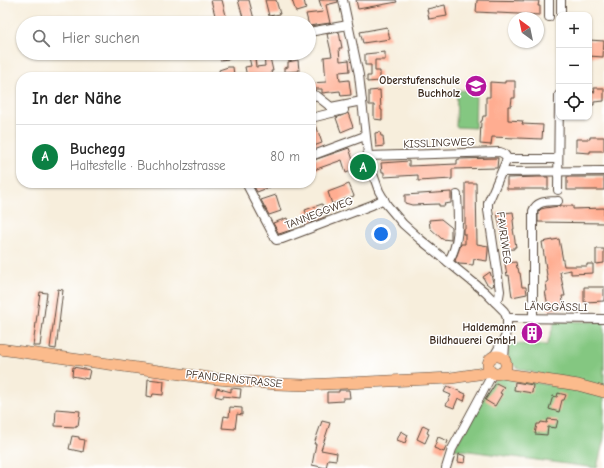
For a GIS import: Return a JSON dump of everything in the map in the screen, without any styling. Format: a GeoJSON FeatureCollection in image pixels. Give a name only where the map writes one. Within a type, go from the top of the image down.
{"type":"FeatureCollection","features":[{"type":"Feature","properties":{"kind":"main road","name":"PFANDERNSTRASSE"},"geometry":{"type":"LineString","coordinates":[[0,349],[217,379],[268,384],[312,384],[455,378],[497,366]]}},
{"type":"Feature","properties":{"kind":"main road"},"geometry":{"type":"LineString","coordinates":[[497,366],[521,375],[578,385],[604,392]]}},
{"type":"Feature","properties":{"kind":"street"},"geometry":{"type":"LineString","coordinates":[[343,0],[358,75],[368,156],[372,174],[384,199],[391,211],[403,224],[495,302],[504,311],[507,318],[508,324],[497,366],[452,449],[446,468]]}},
{"type":"Feature","properties":{"kind":"street"},"geometry":{"type":"LineString","coordinates":[[549,0],[549,17]]}},
{"type":"Feature","properties":{"kind":"street"},"geometry":{"type":"LineString","coordinates":[[561,0],[561,12]]}},
{"type":"Feature","properties":{"kind":"street"},"geometry":{"type":"LineString","coordinates":[[316,31],[348,25]]}},
{"type":"Feature","properties":{"kind":"street"},"geometry":{"type":"LineString","coordinates":[[316,96],[331,107],[362,103]]}},
{"type":"Feature","properties":{"kind":"street"},"geometry":{"type":"LineString","coordinates":[[316,117],[362,103]]}},
{"type":"Feature","properties":{"kind":"street"},"geometry":{"type":"LineString","coordinates":[[558,190],[559,120]]}},
{"type":"Feature","properties":{"kind":"street"},"geometry":{"type":"LineString","coordinates":[[316,154],[365,136]]}},
{"type":"Feature","properties":{"kind":"street","name":"KISSLINGWEG"},"geometry":{"type":"LineString","coordinates":[[368,156],[500,152],[506,156],[507,159]]}},
{"type":"Feature","properties":{"kind":"street"},"geometry":{"type":"LineString","coordinates":[[507,159],[558,159]]}},
{"type":"Feature","properties":{"kind":"street","name":"FAVRIWEG"},"geometry":{"type":"LineString","coordinates":[[495,302],[499,298],[500,291],[488,203],[507,159]]}},
{"type":"Feature","properties":{"kind":"street"},"geometry":{"type":"LineString","coordinates":[[502,172],[604,172]]}},
{"type":"Feature","properties":{"kind":"street","name":"TANNEGGWEG"},"geometry":{"type":"LineString","coordinates":[[249,188],[276,240],[384,199]]}},
{"type":"Feature","properties":{"kind":"street"},"geometry":{"type":"LineString","coordinates":[[448,262],[455,247],[458,234],[457,195]]}},
{"type":"Feature","properties":{"kind":"street"},"geometry":{"type":"LineString","coordinates":[[533,317],[533,211],[538,203],[558,201]]}},
{"type":"Feature","properties":{"kind":"street","name":"LÄNGGÄSSLI"},"geometry":{"type":"LineString","coordinates":[[507,318],[533,317],[604,319]]}},
{"type":"Feature","properties":{"kind":"green space"},"geometry":{"type":"Polygon","coordinates":[[[457,90],[476,91],[475,128],[456,127],[457,90]]]}},
{"type":"Feature","properties":{"kind":"green space"},"geometry":{"type":"Polygon","coordinates":[[[555,321],[604,322],[604,387],[528,371],[518,368],[510,362],[508,354],[510,344],[547,345],[555,321]]]}},
{"type":"Feature","properties":{"kind":"green space"},"geometry":{"type":"Polygon","coordinates":[[[504,376],[604,396],[604,438],[597,468],[454,449],[494,380],[504,376]]]}},
{"type":"Feature","properties":{"kind":"building"},"geometry":{"type":"Polygon","coordinates":[[[211,0],[222,0],[226,16],[215,16],[211,0]]]}},
{"type":"Feature","properties":{"kind":"building"},"geometry":{"type":"Polygon","coordinates":[[[238,0],[249,0],[253,16],[243,16],[238,0]]]}},
{"type":"Feature","properties":{"kind":"building"},"geometry":{"type":"Polygon","coordinates":[[[265,0],[276,0],[280,14],[269,16],[265,0]]]}},
{"type":"Feature","properties":{"kind":"building"},"geometry":{"type":"Polygon","coordinates":[[[292,0],[304,0],[306,9],[296,12],[292,0]]]}},
{"type":"Feature","properties":{"kind":"building"},"geometry":{"type":"Polygon","coordinates":[[[319,0],[338,0],[338,2],[326,5],[330,23],[316,25],[316,16],[306,16],[306,14],[323,12],[319,0]]]}},
{"type":"Feature","properties":{"kind":"building"},"geometry":{"type":"Polygon","coordinates":[[[356,0],[396,0],[397,2],[358,9],[356,0]]]}},
{"type":"Feature","properties":{"kind":"building"},"geometry":{"type":"Polygon","coordinates":[[[477,0],[539,1],[538,6],[540,6],[540,12],[508,12],[508,14],[476,12],[477,0]]]}},
{"type":"Feature","properties":{"kind":"building"},"geometry":{"type":"Polygon","coordinates":[[[445,5],[447,16],[429,19],[427,9],[445,5]]]}},
{"type":"Feature","properties":{"kind":"building"},"geometry":{"type":"Polygon","coordinates":[[[387,27],[390,39],[363,43],[360,32],[387,27]]]}},
{"type":"Feature","properties":{"kind":"building"},"geometry":{"type":"Polygon","coordinates":[[[339,32],[342,48],[339,48],[340,61],[349,60],[350,71],[339,72],[340,81],[349,80],[351,95],[341,96],[340,91],[322,93],[322,89],[316,89],[316,83],[326,82],[324,57],[332,56],[327,34],[339,32]]]}},
{"type":"Feature","properties":{"kind":"building"},"geometry":{"type":"Polygon","coordinates":[[[592,40],[604,41],[603,57],[592,56],[592,40]]]}},
{"type":"Feature","properties":{"kind":"building"},"geometry":{"type":"Polygon","coordinates":[[[385,52],[385,60],[375,60],[375,71],[380,71],[380,81],[367,82],[367,76],[371,76],[371,65],[365,65],[365,54],[385,52]]]}},
{"type":"Feature","properties":{"kind":"building"},"geometry":{"type":"Polygon","coordinates":[[[250,60],[255,60],[256,67],[265,66],[264,60],[271,60],[273,71],[246,72],[245,67],[251,66],[250,60]]]}},
{"type":"Feature","properties":{"kind":"building"},"geometry":{"type":"Polygon","coordinates":[[[298,60],[299,71],[284,72],[284,68],[288,67],[288,62],[298,60]]]}},
{"type":"Feature","properties":{"kind":"building"},"geometry":{"type":"Polygon","coordinates":[[[233,67],[234,72],[219,72],[219,70],[233,67]]]}},
{"type":"Feature","properties":{"kind":"building"},"geometry":{"type":"Polygon","coordinates":[[[505,81],[515,81],[515,98],[512,98],[511,106],[508,106],[508,120],[523,121],[522,124],[543,125],[542,139],[492,137],[491,145],[480,144],[481,121],[483,116],[486,116],[486,97],[490,97],[490,82],[505,83],[505,81]]]}},
{"type":"Feature","properties":{"kind":"building"},"geometry":{"type":"Polygon","coordinates":[[[594,88],[604,88],[604,101],[594,102],[594,105],[592,105],[592,92],[595,92],[594,88]]]}},
{"type":"Feature","properties":{"kind":"building"},"geometry":{"type":"Polygon","coordinates":[[[380,90],[382,120],[374,119],[374,105],[369,105],[369,91],[380,90]]]}},
{"type":"Feature","properties":{"kind":"building"},"geometry":{"type":"Polygon","coordinates":[[[348,113],[353,127],[341,132],[336,118],[348,113]]]}},
{"type":"Feature","properties":{"kind":"building"},"geometry":{"type":"Polygon","coordinates":[[[316,128],[317,128],[322,143],[316,145],[316,128]]]}},
{"type":"Feature","properties":{"kind":"building"},"geometry":{"type":"Polygon","coordinates":[[[380,132],[381,136],[383,136],[384,146],[376,147],[375,133],[380,132]]]}},
{"type":"Feature","properties":{"kind":"building"},"geometry":{"type":"Polygon","coordinates":[[[590,137],[604,137],[604,151],[590,151],[590,153],[576,152],[576,139],[590,139],[590,137]]]}},
{"type":"Feature","properties":{"kind":"building"},"geometry":{"type":"Polygon","coordinates":[[[349,148],[356,169],[346,173],[342,160],[316,169],[316,159],[349,148]]]}},
{"type":"Feature","properties":{"kind":"building"},"geometry":{"type":"Polygon","coordinates":[[[498,158],[497,168],[452,169],[452,179],[418,181],[418,175],[384,177],[381,163],[409,161],[409,166],[457,164],[457,160],[459,159],[498,158]]]}},
{"type":"Feature","properties":{"kind":"building"},"geometry":{"type":"Polygon","coordinates":[[[548,177],[548,189],[507,189],[507,178],[548,177]]]}},
{"type":"Feature","properties":{"kind":"building"},"geometry":{"type":"Polygon","coordinates":[[[567,177],[604,177],[604,190],[567,190],[567,177]]]}},
{"type":"Feature","properties":{"kind":"building"},"geometry":{"type":"Polygon","coordinates":[[[465,183],[476,183],[477,244],[488,246],[487,261],[474,259],[473,265],[459,264],[455,261],[461,244],[465,244],[465,234],[463,234],[463,229],[465,229],[465,183]]]}},
{"type":"Feature","properties":{"kind":"building"},"geometry":{"type":"Polygon","coordinates":[[[349,184],[354,196],[332,204],[328,192],[349,184]]]}},
{"type":"Feature","properties":{"kind":"building"},"geometry":{"type":"Polygon","coordinates":[[[255,188],[267,188],[257,192],[255,188]]]}},
{"type":"Feature","properties":{"kind":"building"},"geometry":{"type":"Polygon","coordinates":[[[451,192],[451,203],[444,204],[445,206],[439,206],[439,204],[412,205],[405,203],[405,195],[451,192]]]}},
{"type":"Feature","properties":{"kind":"building"},"geometry":{"type":"Polygon","coordinates":[[[276,195],[281,211],[269,215],[261,200],[276,195]]]}},
{"type":"Feature","properties":{"kind":"building"},"geometry":{"type":"Polygon","coordinates":[[[322,204],[327,216],[310,223],[305,210],[322,204]]]}},
{"type":"Feature","properties":{"kind":"building"},"geometry":{"type":"Polygon","coordinates":[[[559,206],[573,206],[573,209],[604,208],[604,223],[538,222],[538,212],[541,209],[559,206]]]}},
{"type":"Feature","properties":{"kind":"building"},"geometry":{"type":"Polygon","coordinates":[[[504,211],[504,213],[513,212],[513,229],[516,247],[514,247],[514,249],[504,250],[497,213],[504,211]]]}},
{"type":"Feature","properties":{"kind":"building"},"geometry":{"type":"Polygon","coordinates":[[[287,218],[291,230],[279,234],[273,223],[287,218]]]}},
{"type":"Feature","properties":{"kind":"building"},"geometry":{"type":"Polygon","coordinates":[[[441,219],[451,227],[451,240],[442,239],[430,228],[429,220],[441,219]]]}},
{"type":"Feature","properties":{"kind":"building"},"geometry":{"type":"Polygon","coordinates":[[[559,239],[564,266],[587,266],[587,264],[593,264],[593,273],[571,274],[571,270],[560,272],[565,296],[562,296],[564,308],[549,311],[545,291],[547,291],[546,282],[548,282],[542,242],[559,239]]]}},
{"type":"Feature","properties":{"kind":"building"},"geometry":{"type":"Polygon","coordinates":[[[596,249],[604,249],[604,263],[596,264],[596,249]]]}},
{"type":"Feature","properties":{"kind":"building"},"geometry":{"type":"Polygon","coordinates":[[[516,262],[520,273],[522,287],[526,287],[527,294],[512,297],[509,275],[507,276],[505,263],[516,262]]]}},
{"type":"Feature","properties":{"kind":"building"},"geometry":{"type":"Polygon","coordinates":[[[490,272],[494,285],[491,287],[486,283],[483,277],[490,272]]]}},
{"type":"Feature","properties":{"kind":"building"},"geometry":{"type":"Polygon","coordinates":[[[584,287],[604,287],[604,301],[584,302],[584,287]]]}},
{"type":"Feature","properties":{"kind":"building"},"geometry":{"type":"Polygon","coordinates":[[[58,289],[63,290],[56,349],[50,348],[58,289]]]}},
{"type":"Feature","properties":{"kind":"building"},"geometry":{"type":"Polygon","coordinates":[[[40,292],[47,293],[40,346],[33,346],[40,292]]]}},
{"type":"Feature","properties":{"kind":"building","name":"Haldemann Bildhauerei GmbH"},"geometry":{"type":"Polygon","coordinates":[[[525,326],[538,327],[538,340],[525,340],[525,326]]]}},
{"type":"Feature","properties":{"kind":"building"},"geometry":{"type":"Polygon","coordinates":[[[73,367],[90,370],[88,379],[72,376],[73,367]]]}},
{"type":"Feature","properties":{"kind":"building"},"geometry":{"type":"Polygon","coordinates":[[[148,379],[164,381],[163,395],[153,394],[152,397],[147,396],[148,379]]]}},
{"type":"Feature","properties":{"kind":"building"},"geometry":{"type":"Polygon","coordinates":[[[515,382],[533,385],[532,393],[514,390],[515,382]]]}},
{"type":"Feature","properties":{"kind":"building"},"geometry":{"type":"Polygon","coordinates":[[[496,383],[504,387],[495,406],[485,400],[496,383]]]}},
{"type":"Feature","properties":{"kind":"building"},"geometry":{"type":"Polygon","coordinates":[[[447,386],[466,394],[464,401],[458,398],[454,408],[446,405],[451,395],[444,392],[447,386]]]}},
{"type":"Feature","properties":{"kind":"building"},"geometry":{"type":"Polygon","coordinates":[[[217,388],[231,392],[231,388],[241,389],[240,398],[223,396],[223,398],[215,396],[217,388]]]}},
{"type":"Feature","properties":{"kind":"building"},"geometry":{"type":"Polygon","coordinates":[[[339,390],[349,390],[350,398],[343,398],[343,401],[327,402],[327,392],[339,392],[339,390]]]}},
{"type":"Feature","properties":{"kind":"building"},"geometry":{"type":"Polygon","coordinates":[[[558,393],[566,395],[564,400],[562,400],[559,412],[549,409],[553,396],[557,397],[558,393]]]}},
{"type":"Feature","properties":{"kind":"building"},"geometry":{"type":"Polygon","coordinates":[[[230,407],[242,408],[242,415],[237,414],[235,429],[222,428],[224,416],[229,417],[230,407]]]}},
{"type":"Feature","properties":{"kind":"building"},"geometry":{"type":"Polygon","coordinates":[[[56,409],[80,411],[78,426],[55,426],[56,409]]]}},
{"type":"Feature","properties":{"kind":"building"},"geometry":{"type":"Polygon","coordinates":[[[548,419],[558,420],[556,428],[548,427],[547,435],[535,434],[537,424],[540,424],[541,422],[547,423],[548,419]]]}},
{"type":"Feature","properties":{"kind":"building"},"geometry":{"type":"Polygon","coordinates":[[[322,421],[330,423],[321,450],[337,453],[336,460],[328,459],[326,468],[312,465],[316,444],[314,444],[322,421]]]}},
{"type":"Feature","properties":{"kind":"building"},"geometry":{"type":"Polygon","coordinates":[[[423,425],[429,428],[427,433],[429,434],[425,443],[417,439],[423,425]]]}},
{"type":"Feature","properties":{"kind":"building"},"geometry":{"type":"Polygon","coordinates":[[[401,431],[408,435],[405,443],[397,440],[401,431]]]}},
{"type":"Feature","properties":{"kind":"building"},"geometry":{"type":"Polygon","coordinates":[[[72,436],[85,440],[83,452],[69,449],[72,436]]]}},
{"type":"Feature","properties":{"kind":"building"},"geometry":{"type":"Polygon","coordinates":[[[438,437],[448,441],[444,452],[434,448],[438,437]]]}},
{"type":"Feature","properties":{"kind":"building"},"geometry":{"type":"Polygon","coordinates":[[[459,454],[466,456],[465,463],[458,462],[459,454]]]}},
{"type":"Feature","properties":{"kind":"place","name":"Oberstufenschule Buchholz"},"geometry":{"type":"Point","coordinates":[476,86]}},
{"type":"Feature","properties":{"kind":"place","name":"Buchegg"},"geometry":{"type":"Point","coordinates":[363,167]}},
{"type":"Feature","properties":{"kind":"place","name":"Haldemann Bildhauerei GmbH"},"geometry":{"type":"Point","coordinates":[532,333]}}]}
